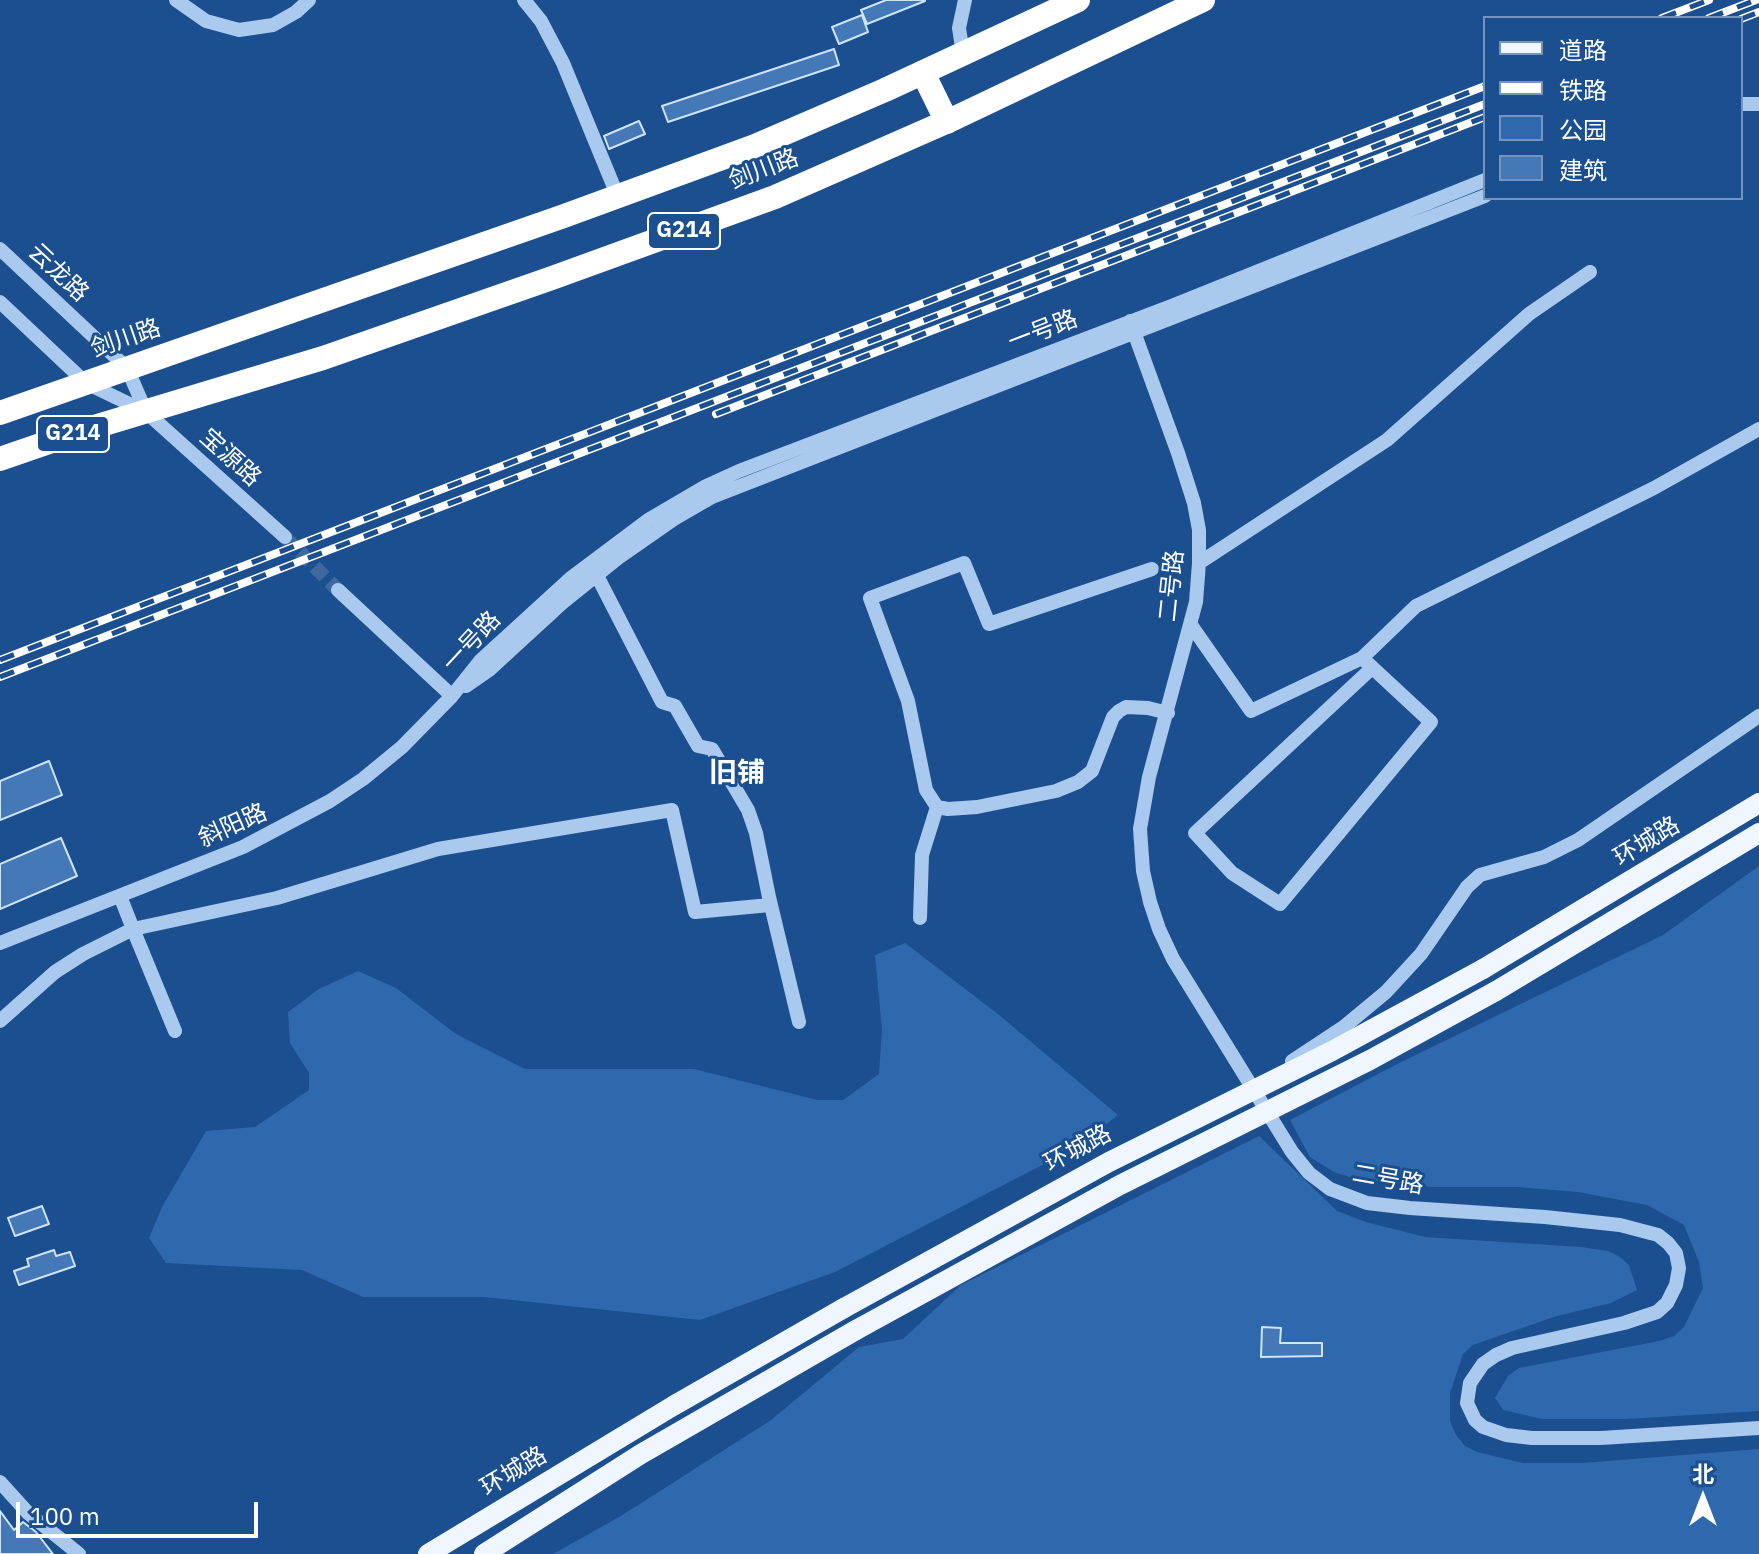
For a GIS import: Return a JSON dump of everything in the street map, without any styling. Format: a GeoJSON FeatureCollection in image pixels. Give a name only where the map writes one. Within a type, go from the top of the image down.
{"type":"FeatureCollection","features":[{"type":"Feature","properties":{"kind":"highway","name":"剑川路"},"geometry":{"type":"LineString","coordinates":[[86,383],[618,197],[787,133],[1078,0]]}},
{"type":"Feature","properties":{"kind":"highway","name":"剑川路"},"geometry":{"type":"LineString","coordinates":[[146,412],[293,368],[642,246],[817,180],[1203,0]]}},
{"type":"Feature","properties":{"kind":"highway"},"geometry":{"type":"LineString","coordinates":[[923,73],[947,122]]}},
{"type":"Feature","properties":{"kind":"highway","name":"G214"},"geometry":{"type":"LineString","coordinates":[[0,413],[86,383]]}},
{"type":"Feature","properties":{"kind":"highway","name":"G214"},"geometry":{"type":"LineString","coordinates":[[0,459],[146,412]]}},
{"type":"Feature","properties":{"kind":"main road","name":"环城路"},"geometry":{"type":"LineString","coordinates":[[428,1554],[646,1422],[844,1308],[1082,1176],[1332,1051],[1483,969],[1759,803]]}},
{"type":"Feature","properties":{"kind":"main road"},"geometry":{"type":"LineString","coordinates":[[484,1554],[641,1454],[856,1330],[1081,1206],[1370,1060],[1496,991],[1759,833]]}},
{"type":"Feature","properties":{"kind":"street"},"geometry":{"type":"LineString","coordinates":[[176,0],[218,26],[246,30],[278,23],[309,0]]}},
{"type":"Feature","properties":{"kind":"street"},"geometry":{"type":"LineString","coordinates":[[524,0],[541,21],[563,63],[618,197]]}},
{"type":"Feature","properties":{"kind":"street"},"geometry":{"type":"LineString","coordinates":[[963,54],[959,28],[965,0]]}},
{"type":"Feature","properties":{"kind":"street","name":"一号路"},"geometry":{"type":"LineString","coordinates":[[1132,327],[1483,181]]}},
{"type":"Feature","properties":{"kind":"street","name":"一号路"},"geometry":{"type":"LineString","coordinates":[[452,696],[480,661],[648,520],[725,476],[1483,197]]}},
{"type":"Feature","properties":{"kind":"street","name":"云龙路"},"geometry":{"type":"LineString","coordinates":[[0,249],[127,368],[146,412]]}},
{"type":"Feature","properties":{"kind":"street"},"geometry":{"type":"LineString","coordinates":[[1199,563],[1387,440],[1529,314],[1590,272]]}},
{"type":"Feature","properties":{"kind":"street"},"geometry":{"type":"LineString","coordinates":[[0,302],[86,383],[146,412]]}},
{"type":"Feature","properties":{"kind":"street","name":"二号路"},"geometry":{"type":"LineString","coordinates":[[1132,327],[1194,503],[1199,530],[1199,563],[1191,625],[1141,817],[1141,855],[1146,887],[1159,929],[1173,959],[1292,1152],[1309,1173],[1330,1189],[1349,1198],[1410,1208],[1620,1225],[1658,1235],[1676,1253],[1679,1268],[1676,1285],[1667,1303],[1657,1312],[1624,1323],[1512,1348],[1483,1364],[1470,1383],[1467,1403],[1475,1420],[1483,1427],[1506,1435],[1532,1438],[1601,1438],[1759,1428]]}},
{"type":"Feature","properties":{"kind":"street","name":"宝源路"},"geometry":{"type":"LineString","coordinates":[[146,412],[285,537]]}},
{"type":"Feature","properties":{"kind":"street"},"geometry":{"type":"LineString","coordinates":[[1367,663],[1431,722],[1280,904],[1232,873],[1195,833],[1367,663],[1416,606],[1654,488],[1759,429]]}},
{"type":"Feature","properties":{"kind":"street"},"geometry":{"type":"LineString","coordinates":[[1152,569],[989,624],[964,563],[870,598],[908,701],[926,790],[937,807],[977,807],[1056,791],[1078,782],[1092,771],[1113,717],[1119,711],[1126,707],[1168,713]]}},
{"type":"Feature","properties":{"kind":"street"},"geometry":{"type":"LineString","coordinates":[[593,568],[662,702],[675,706],[698,746],[712,749],[748,810],[799,1022]]}},
{"type":"Feature","properties":{"kind":"street"},"geometry":{"type":"LineString","coordinates":[[338,590],[452,696]]}},
{"type":"Feature","properties":{"kind":"street"},"geometry":{"type":"LineString","coordinates":[[1191,625],[1251,711],[1367,663]]}},
{"type":"Feature","properties":{"kind":"street","name":"斜阳路"},"geometry":{"type":"LineString","coordinates":[[0,943],[230,852],[308,815],[375,770],[426,725],[452,696]]}},
{"type":"Feature","properties":{"kind":"street"},"geometry":{"type":"LineString","coordinates":[[1249,1085],[1318,1045],[1368,1009],[1423,952],[1467,887],[1480,875],[1544,857],[1578,840],[1759,716]]}},
{"type":"Feature","properties":{"kind":"street"},"geometry":{"type":"LineString","coordinates":[[920,918],[922,855],[937,807]]}},
{"type":"Feature","properties":{"kind":"street"},"geometry":{"type":"LineString","coordinates":[[0,1021],[55,972],[133,929],[277,898],[438,849],[672,810],[695,912],[770,905]]}},
{"type":"Feature","properties":{"kind":"street"},"geometry":{"type":"LineString","coordinates":[[120,896],[175,1031]]}},
{"type":"Feature","properties":{"kind":"street"},"geometry":{"type":"LineString","coordinates":[[0,1482],[28,1513],[79,1554]]}},
{"type":"Feature","properties":{"kind":"green space"},"geometry":{"type":"Polygon","coordinates":[[[1759,866],[1759,1411],[1626,1419],[1542,1419],[1503,1410],[1495,1398],[1508,1376],[1519,1368],[1659,1341],[1674,1336],[1684,1327],[1703,1288],[1699,1262],[1684,1225],[1647,1205],[1578,1192],[1362,1181],[1334,1172],[1310,1157],[1290,1120],[1397,1064],[1663,935],[1759,866]]]}},
{"type":"Feature","properties":{"kind":"green space"},"geometry":{"type":"Polygon","coordinates":[[[905,943],[998,1014],[1118,1115],[1077,1147],[835,1272],[700,1320],[484,1297],[363,1297],[302,1270],[166,1263],[149,1238],[162,1207],[206,1131],[255,1127],[309,1090],[309,1073],[290,1043],[288,1012],[319,989],[358,971],[396,988],[456,1034],[525,1069],[694,1069],[817,1100],[843,1100],[879,1074],[882,1030],[875,955],[905,943]]]}},
{"type":"Feature","properties":{"kind":"green space"},"geometry":{"type":"Polygon","coordinates":[[[1259,1136],[1337,1211],[1366,1222],[1425,1237],[1581,1247],[1608,1251],[1620,1257],[1629,1265],[1637,1290],[1611,1303],[1557,1316],[1473,1345],[1463,1354],[1450,1393],[1450,1421],[1456,1435],[1465,1446],[1477,1452],[1523,1463],[1582,1463],[1759,1449],[1759,1554],[553,1554],[621,1516],[771,1420],[859,1347],[903,1339],[961,1285],[1259,1136]]]}},
{"type":"Feature","properties":{"kind":"building"},"geometry":{"type":"Polygon","coordinates":[[[886,0],[925,1],[867,24],[861,10],[886,0]]]}},
{"type":"Feature","properties":{"kind":"building"},"geometry":{"type":"Polygon","coordinates":[[[862,15],[868,32],[839,44],[832,27],[862,15]]]}},
{"type":"Feature","properties":{"kind":"building"},"geometry":{"type":"Polygon","coordinates":[[[834,49],[839,65],[668,122],[662,106],[834,49]]]}},
{"type":"Feature","properties":{"kind":"building"},"geometry":{"type":"Polygon","coordinates":[[[639,121],[645,134],[609,149],[604,136],[639,121]]]}},
{"type":"Feature","properties":{"kind":"building"},"geometry":{"type":"Polygon","coordinates":[[[49,761],[62,795],[0,820],[0,781],[49,761]]]}},
{"type":"Feature","properties":{"kind":"building"},"geometry":{"type":"Polygon","coordinates":[[[61,838],[77,876],[0,909],[0,864],[61,838]]]}},
{"type":"Feature","properties":{"kind":"building"},"geometry":{"type":"Polygon","coordinates":[[[42,1206],[49,1224],[15,1236],[8,1218],[42,1206]]]}},
{"type":"Feature","properties":{"kind":"building"},"geometry":{"type":"Polygon","coordinates":[[[54,1250],[56,1256],[70,1252],[75,1266],[19,1285],[14,1271],[29,1266],[27,1259],[54,1250]]]}},
{"type":"Feature","properties":{"kind":"building"},"geometry":{"type":"Polygon","coordinates":[[[1262,1327],[1281,1328],[1280,1343],[1322,1343],[1322,1356],[1261,1357],[1262,1327]]]}},
{"type":"Feature","properties":{"kind":"building"},"geometry":{"type":"Polygon","coordinates":[[[0,1511],[14,1530],[23,1522],[36,1532],[53,1554],[0,1554],[0,1511]]]}},
{"type":"Feature","properties":{"kind":"tunnel"},"geometry":{"type":"LineString","coordinates":[[285,537],[338,590]]}},
{"type":"Feature","properties":{"kind":"railway"},"geometry":{"type":"LineString","coordinates":[[1667,16],[1709,0]]}},
{"type":"Feature","properties":{"kind":"railway"},"geometry":{"type":"LineString","coordinates":[[1714,16],[1756,0]]}},
{"type":"Feature","properties":{"kind":"railway"},"geometry":{"type":"LineString","coordinates":[[1743,18],[1759,12]]}},
{"type":"Feature","properties":{"kind":"railway"},"geometry":{"type":"LineString","coordinates":[[0,660],[1483,87]]}},
{"type":"Feature","properties":{"kind":"railway"},"geometry":{"type":"LineString","coordinates":[[0,677],[1483,105]]}},
{"type":"Feature","properties":{"kind":"railway"},"geometry":{"type":"LineString","coordinates":[[716,414],[1483,118]]}},
{"type":"Feature","properties":{"kind":"district","name":"旧铺"},"geometry":{"type":"Point","coordinates":[737,774]}}]}
